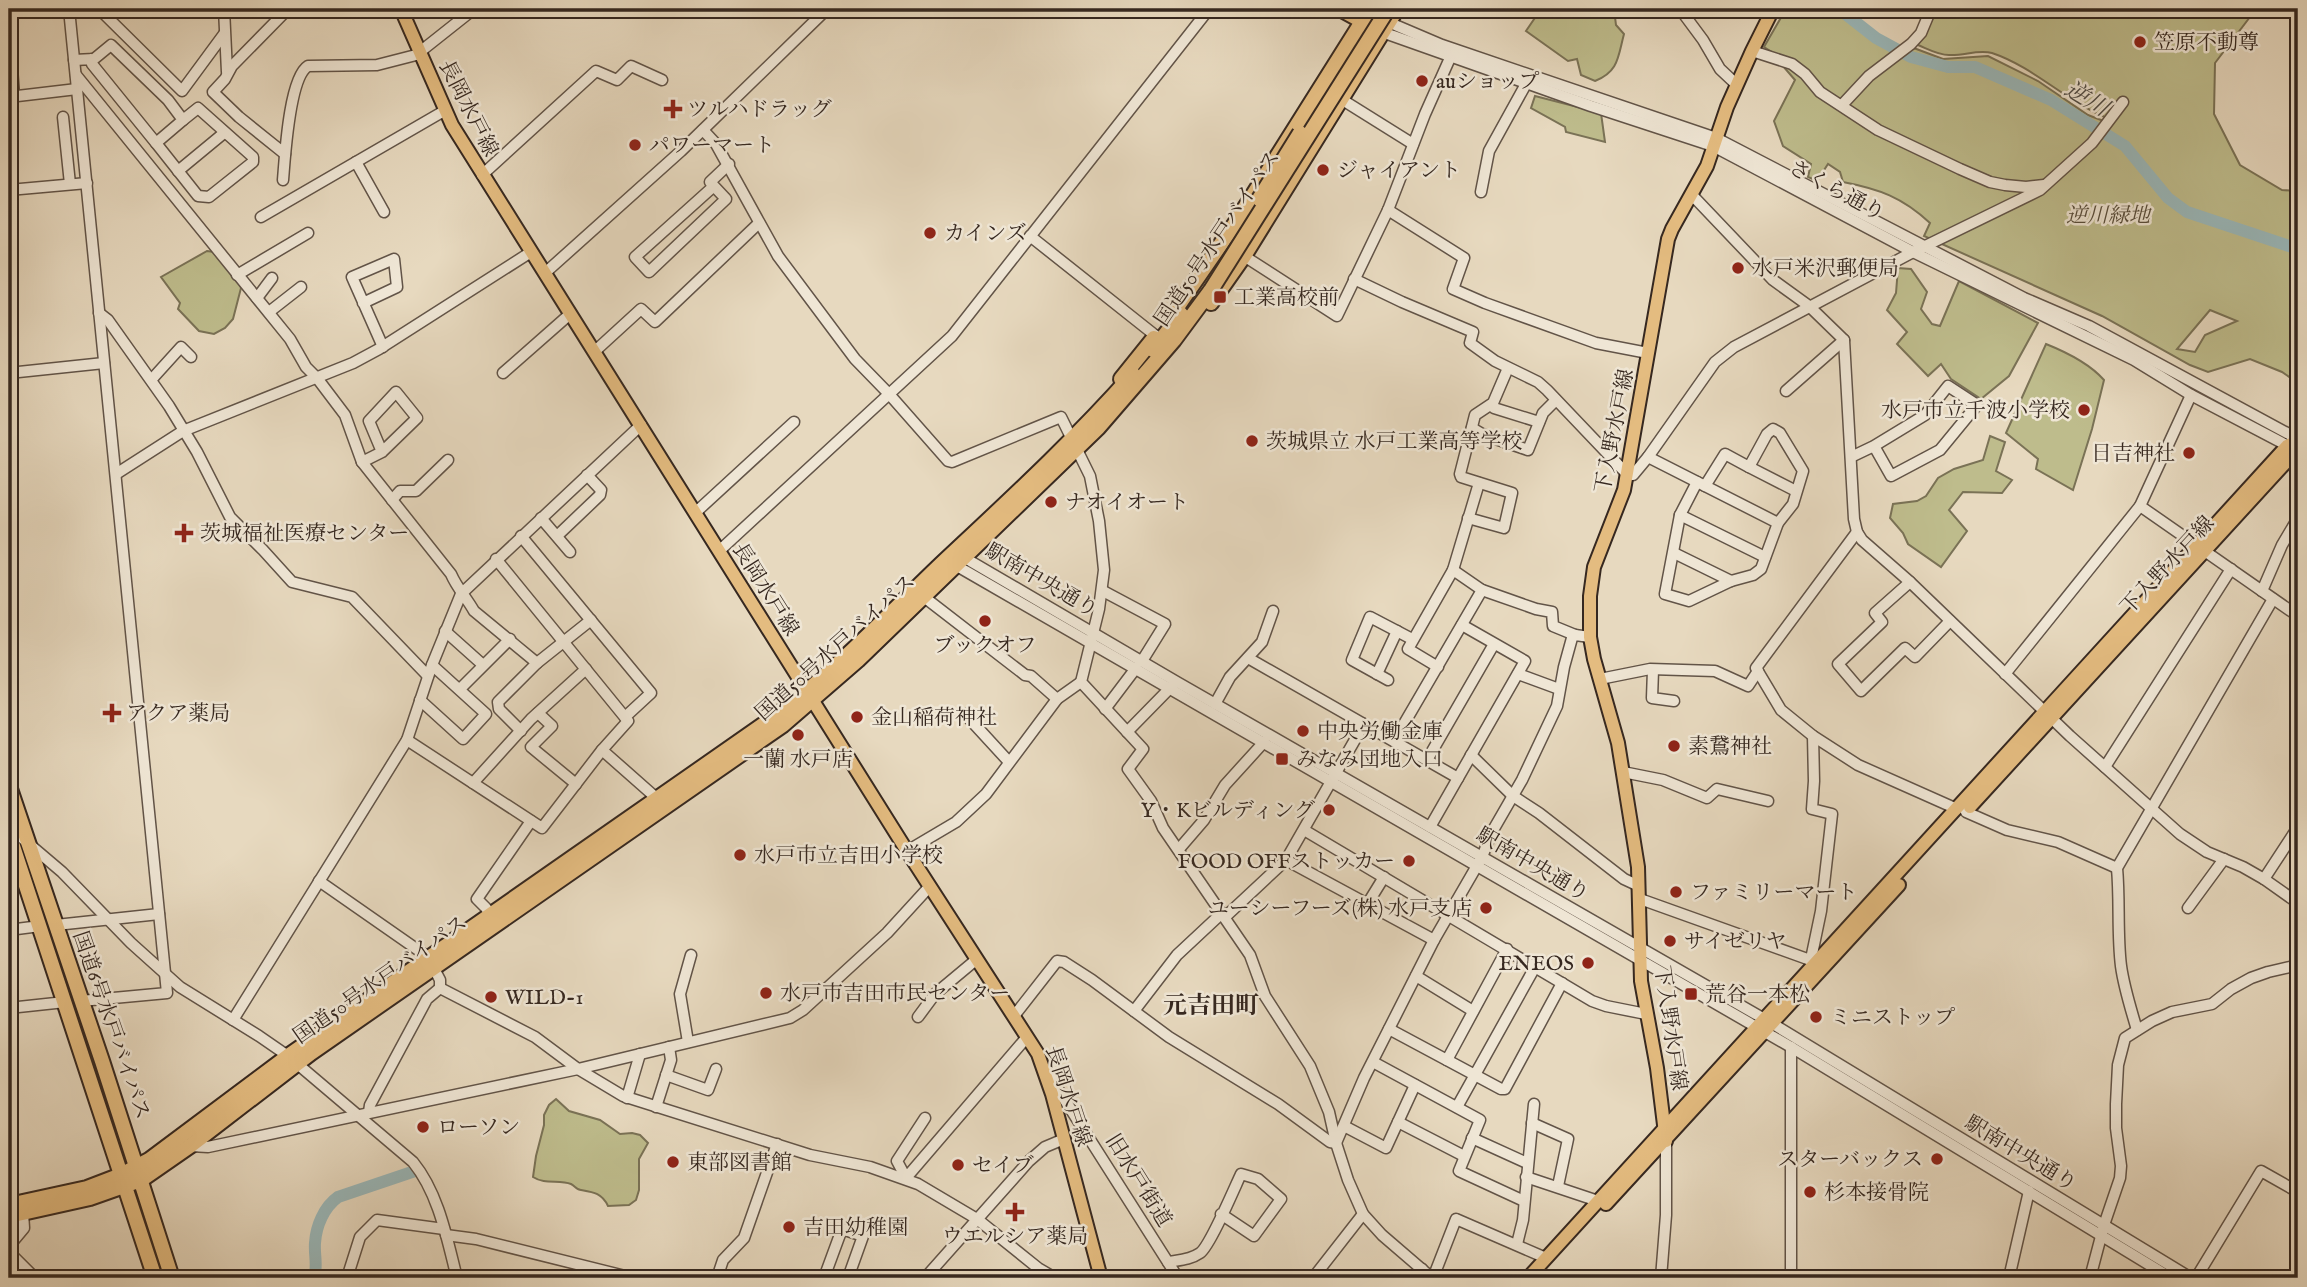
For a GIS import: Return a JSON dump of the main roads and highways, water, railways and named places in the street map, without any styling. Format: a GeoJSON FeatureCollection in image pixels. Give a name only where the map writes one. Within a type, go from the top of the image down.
{"type":"FeatureCollection","features":[{"type":"Feature","properties":{"kind":"highway"},"geometry":{"type":"LineString","coordinates":[[1104,413],[1124,404],[1155,373],[1244,256],[1386,21],[1397,9]]}},
{"type":"Feature","properties":{"kind":"highway","name":"国道50号水戸バイパス"},"geometry":{"type":"LineString","coordinates":[[139,1174],[191,1130],[662,803],[739,743],[810,696],[924,597],[1174,340],[1367,12]]}},
{"type":"Feature","properties":{"kind":"highway"},"geometry":{"type":"LineString","coordinates":[[1104,413],[1236,222],[1367,12]]}},
{"type":"Feature","properties":{"kind":"highway","name":"国道50号水戸バイパス"},"geometry":{"type":"LineString","coordinates":[[1207,288],[1256,223],[1386,21]]}},
{"type":"Feature","properties":{"kind":"highway","name":"国道50号水戸バイパス"},"geometry":{"type":"LineString","coordinates":[[810,696],[958,560]]}},
{"type":"Feature","properties":{"kind":"highway","name":"国道6号水戸バイパス"},"geometry":{"type":"LineString","coordinates":[[9,786],[172,1278]]}},
{"type":"Feature","properties":{"kind":"highway","name":"国道50号水戸バイパス"},"geometry":{"type":"LineString","coordinates":[[431,962],[491,915],[662,803]]}},
{"type":"Feature","properties":{"kind":"highway","name":"国道6号水戸バイパス"},"geometry":{"type":"LineString","coordinates":[[9,834],[155,1278]]}},
{"type":"Feature","properties":{"kind":"highway","name":"国道50号水戸バイパス"},"geometry":{"type":"LineString","coordinates":[[139,1174],[190,1146],[292,1060]]}},
{"type":"Feature","properties":{"kind":"highway"},"geometry":{"type":"LineString","coordinates":[[16,1215],[71,1203],[139,1174]]}},
{"type":"Feature","properties":{"kind":"highway"},"geometry":{"type":"LineString","coordinates":[[9,1205],[123,1181]]}},
{"type":"Feature","properties":{"kind":"main road","name":"長岡水戸線"},"geometry":{"type":"LineString","coordinates":[[401,9],[444,111],[482,175],[1044,1067],[1097,1277]]}},
{"type":"Feature","properties":{"kind":"main road","name":"さくら通り"},"geometry":{"type":"LineString","coordinates":[[1338,9],[1367,12],[1386,21]]}},
{"type":"Feature","properties":{"kind":"main road","name":"下入野水戸線"},"geometry":{"type":"LineString","coordinates":[[1666,1141],[1657,1068],[1641,981],[1640,892],[1623,772],[1590,637],[1591,584],[1603,542],[1621,502],[1668,239],[1707,166],[1737,85],[1773,9]]}},
{"type":"Feature","properties":{"kind":"main road","name":"下入野水戸線"},"geometry":{"type":"LineString","coordinates":[[1538,1278],[1666,1141],[1765,1026],[2296,446]]}},
{"type":"Feature","properties":{"kind":"main road","name":"下入野水戸線"},"geometry":{"type":"LineString","coordinates":[[1528,1278],[1665,1126],[1765,1026],[1813,961],[1962,811]]}},
{"type":"Feature","properties":{"kind":"waterway","name":"逆川"},"geometry":{"type":"LineString","coordinates":[[1839,9],[1876,38],[1911,57],[1948,67],[1975,67],[2051,100],[2125,146],[2168,198],[2187,212],[2298,249]]}},
{"type":"Feature","properties":{"kind":"waterway"},"geometry":{"type":"LineString","coordinates":[[314,1278],[317,1230],[325,1211],[333,1201],[415,1171]]}},
{"type":"Feature","properties":{"kind":"place","name":"笠原不動尊"},"geometry":{"type":"Point","coordinates":[2140,42]}},
{"type":"Feature","properties":{"kind":"place","name":"auショップ"},"geometry":{"type":"Point","coordinates":[1422,81]}},
{"type":"Feature","properties":{"kind":"place","name":"ツルハドラッグ"},"geometry":{"type":"Point","coordinates":[673,109]}},
{"type":"Feature","properties":{"kind":"place","name":"パワーマート"},"geometry":{"type":"Point","coordinates":[635,145]}},
{"type":"Feature","properties":{"kind":"place","name":"ジャイアント"},"geometry":{"type":"Point","coordinates":[1323,170]}},
{"type":"Feature","properties":{"kind":"place","name":"カインズ"},"geometry":{"type":"Point","coordinates":[930,233]}},
{"type":"Feature","properties":{"kind":"place","name":"水戸米沢郵便局"},"geometry":{"type":"Point","coordinates":[1738,268]}},
{"type":"Feature","properties":{"kind":"place","name":"工業高校前"},"geometry":{"type":"Point","coordinates":[1220,297]}},
{"type":"Feature","properties":{"kind":"place","name":"水戸市立千波小学校"},"geometry":{"type":"Point","coordinates":[2084,410]}},
{"type":"Feature","properties":{"kind":"place","name":"茨城県立 水戸工業高等学校"},"geometry":{"type":"Point","coordinates":[1252,441]}},
{"type":"Feature","properties":{"kind":"place","name":"日吉神社"},"geometry":{"type":"Point","coordinates":[2189,453]}},
{"type":"Feature","properties":{"kind":"place","name":"ナオイオート"},"geometry":{"type":"Point","coordinates":[1051,502]}},
{"type":"Feature","properties":{"kind":"place","name":"茨城福祉医療センター"},"geometry":{"type":"Point","coordinates":[184,533]}},
{"type":"Feature","properties":{"kind":"place","name":"ブックオフ"},"geometry":{"type":"Point","coordinates":[985,621]}},
{"type":"Feature","properties":{"kind":"place","name":"アクア薬局"},"geometry":{"type":"Point","coordinates":[112,713]}},
{"type":"Feature","properties":{"kind":"place","name":"金山稲荷神社"},"geometry":{"type":"Point","coordinates":[857,717]}},
{"type":"Feature","properties":{"kind":"place","name":"中央労働金庫"},"geometry":{"type":"Point","coordinates":[1303,731]}},
{"type":"Feature","properties":{"kind":"place","name":"一蘭 水戸店"},"geometry":{"type":"Point","coordinates":[798,735]}},
{"type":"Feature","properties":{"kind":"place","name":"素鵞神社"},"geometry":{"type":"Point","coordinates":[1674,746]}},
{"type":"Feature","properties":{"kind":"place","name":"みなみ団地入口"},"geometry":{"type":"Point","coordinates":[1282,759]}},
{"type":"Feature","properties":{"kind":"place","name":"Y・Kビルディング"},"geometry":{"type":"Point","coordinates":[1329,810]}},
{"type":"Feature","properties":{"kind":"place","name":"水戸市立吉田小学校"},"geometry":{"type":"Point","coordinates":[740,855]}},
{"type":"Feature","properties":{"kind":"place","name":"FOOD OFFストッカー"},"geometry":{"type":"Point","coordinates":[1409,861]}},
{"type":"Feature","properties":{"kind":"place","name":"ファミリーマート"},"geometry":{"type":"Point","coordinates":[1676,892]}},
{"type":"Feature","properties":{"kind":"place","name":"ユーシーフーズ(株) 水戸支店"},"geometry":{"type":"Point","coordinates":[1486,908]}},
{"type":"Feature","properties":{"kind":"place","name":"サイゼリヤ"},"geometry":{"type":"Point","coordinates":[1670,941]}},
{"type":"Feature","properties":{"kind":"place","name":"ENEOS"},"geometry":{"type":"Point","coordinates":[1588,963]}},
{"type":"Feature","properties":{"kind":"place","name":"水戸市吉田市民センター"},"geometry":{"type":"Point","coordinates":[766,993]}},
{"type":"Feature","properties":{"kind":"place","name":"荒谷一本松"},"geometry":{"type":"Point","coordinates":[1691,994]}},
{"type":"Feature","properties":{"kind":"place","name":"WILD-1"},"geometry":{"type":"Point","coordinates":[491,997]}},
{"type":"Feature","properties":{"kind":"place","name":"ミニストップ"},"geometry":{"type":"Point","coordinates":[1816,1017]}},
{"type":"Feature","properties":{"kind":"place","name":"ローソン"},"geometry":{"type":"Point","coordinates":[423,1127]}},
{"type":"Feature","properties":{"kind":"place","name":"スターバックス"},"geometry":{"type":"Point","coordinates":[1937,1159]}},
{"type":"Feature","properties":{"kind":"place","name":"東部図書館"},"geometry":{"type":"Point","coordinates":[673,1162]}},
{"type":"Feature","properties":{"kind":"place","name":"セイブ"},"geometry":{"type":"Point","coordinates":[958,1165]}},
{"type":"Feature","properties":{"kind":"place","name":"杉本接骨院"},"geometry":{"type":"Point","coordinates":[1810,1192]}},
{"type":"Feature","properties":{"kind":"place","name":"ウエルシア薬局"},"geometry":{"type":"Point","coordinates":[1015,1212]}},
{"type":"Feature","properties":{"kind":"place","name":"吉田幼稚園"},"geometry":{"type":"Point","coordinates":[789,1227]}},
{"type":"Feature","properties":{"kind":"district","name":"元吉田町"},"geometry":{"type":"Point","coordinates":[1211,1005]}},
{"type":"Feature","properties":{"kind":"park label","name":"逆川緑地"},"geometry":{"type":"Point","coordinates":[2108,215]}}]}
